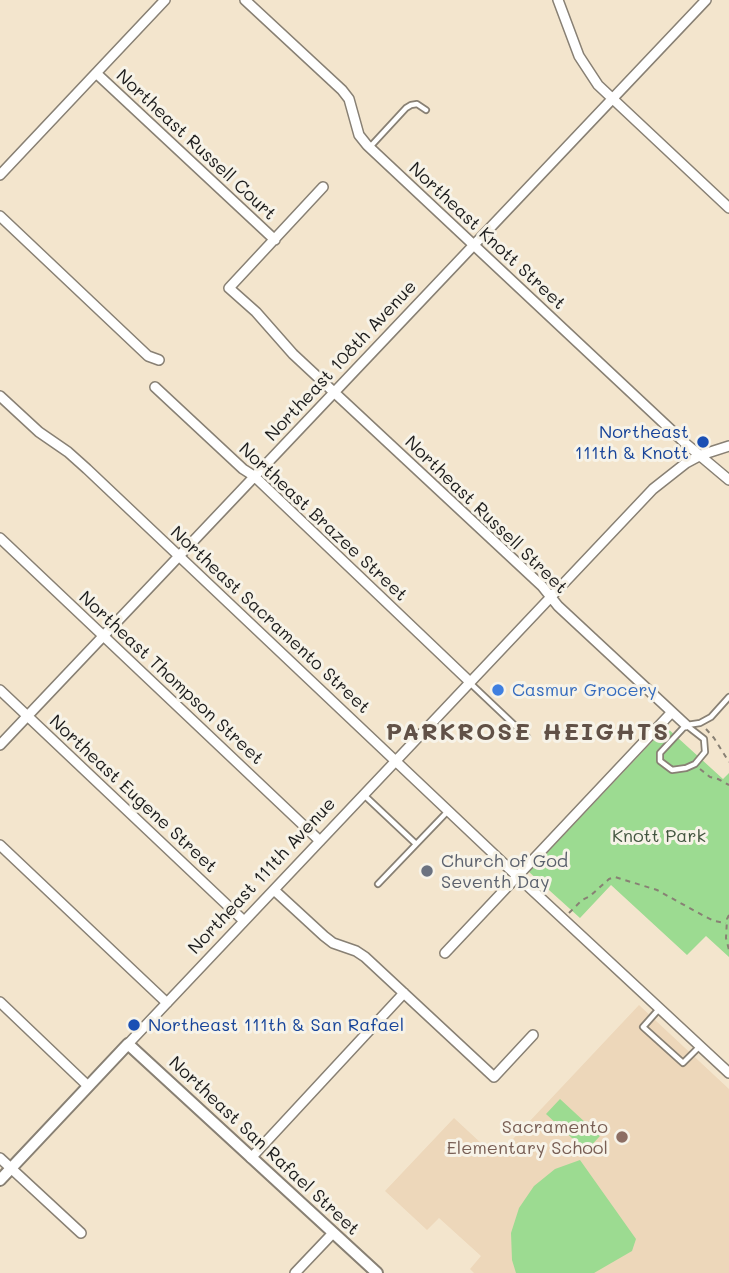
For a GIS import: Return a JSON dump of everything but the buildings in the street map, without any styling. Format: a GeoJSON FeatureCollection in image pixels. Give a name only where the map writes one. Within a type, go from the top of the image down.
{"type":"FeatureCollection","features":[{"type":"Feature","properties":{"kind":"street"},"geometry":{"type":"LineString","coordinates":[[0,175],[165,0]]}},
{"type":"Feature","properties":{"kind":"street","name":"Northeast Knott Street"},"geometry":{"type":"LineString","coordinates":[[245,0],[342,90],[349,99],[359,135],[369,148],[729,480]]}},
{"type":"Feature","properties":{"kind":"street"},"geometry":{"type":"LineString","coordinates":[[558,0],[573,41],[597,85],[729,208]]}},
{"type":"Feature","properties":{"kind":"street","name":"Northeast 108th Avenue"},"geometry":{"type":"LineString","coordinates":[[0,745],[706,0]]}},
{"type":"Feature","properties":{"kind":"street","name":"Northeast Russell Court"},"geometry":{"type":"LineString","coordinates":[[96,74],[275,240]]}},
{"type":"Feature","properties":{"kind":"street"},"geometry":{"type":"LineString","coordinates":[[275,240],[323,187]]}},
{"type":"Feature","properties":{"kind":"street"},"geometry":{"type":"LineString","coordinates":[[0,216],[148,356],[159,360]]}},
{"type":"Feature","properties":{"kind":"street","name":"Northeast Russell Street"},"geometry":{"type":"LineString","coordinates":[[275,240],[229,288],[256,312],[278,338],[333,392],[687,725]]}},
{"type":"Feature","properties":{"kind":"street","name":"Northeast Brazee Street"},"geometry":{"type":"LineString","coordinates":[[155,387],[243,469],[254,475],[470,682]]}},
{"type":"Feature","properties":{"kind":"street","name":"Northeast Sacramento Street"},"geometry":{"type":"LineString","coordinates":[[0,396],[39,432],[87,469],[729,1073]]}},
{"type":"Feature","properties":{"kind":"street","name":"Northeast 111th Avenue"},"geometry":{"type":"LineString","coordinates":[[0,1180],[653,489],[674,471],[701,455],[729,446]]}},
{"type":"Feature","properties":{"kind":"street","name":"Northeast Thompson Street"},"geometry":{"type":"LineString","coordinates":[[0,538],[320,841]]}},
{"type":"Feature","properties":{"kind":"street","name":"Northeast Eugene Street"},"geometry":{"type":"LineString","coordinates":[[0,690],[244,921]]}},
{"type":"Feature","properties":{"kind":"street"},"geometry":{"type":"LineString","coordinates":[[445,953],[672,712]]}},
{"type":"Feature","properties":{"kind":"street"},"geometry":{"type":"LineString","coordinates":[[0,845],[167,1003]]}},
{"type":"Feature","properties":{"kind":"street"},"geometry":{"type":"LineString","coordinates":[[274,890],[333,943],[365,957],[494,1077],[533,1035]]}},
{"type":"Feature","properties":{"kind":"street"},"geometry":{"type":"LineString","coordinates":[[251,1158],[404,993]]}},
{"type":"Feature","properties":{"kind":"street"},"geometry":{"type":"LineString","coordinates":[[0,1002],[89,1086]]}},
{"type":"Feature","properties":{"kind":"street","name":"Northeast San Rafael Street"},"geometry":{"type":"LineString","coordinates":[[128,1044],[377,1273]]}},
{"type":"Feature","properties":{"kind":"street"},"geometry":{"type":"LineString","coordinates":[[0,1158],[81,1233]]}},
{"type":"Feature","properties":{"kind":"street"},"geometry":{"type":"LineString","coordinates":[[295,1273],[333,1233]]}},
{"type":"Feature","properties":{"kind":"lane"},"geometry":{"type":"LineString","coordinates":[[369,148],[406,108],[417,104],[426,110]]}},
{"type":"Feature","properties":{"kind":"lane"},"geometry":{"type":"LineString","coordinates":[[470,682],[527,737]]}},
{"type":"Feature","properties":{"kind":"lane"},"geometry":{"type":"LineString","coordinates":[[687,725],[704,739],[705,752],[695,764],[672,770],[660,761],[660,754],[687,725],[701,723],[711,717],[729,697]]}},
{"type":"Feature","properties":{"kind":"lane"},"geometry":{"type":"LineString","coordinates":[[364,794],[416,844]]}},
{"type":"Feature","properties":{"kind":"lane"},"geometry":{"type":"LineString","coordinates":[[378,884],[448,810]]}},
{"type":"Feature","properties":{"kind":"lane"},"geometry":{"type":"LineString","coordinates":[[660,1009],[643,1027],[683,1063],[700,1046]]}},
{"type":"Feature","properties":{"kind":"path"},"geometry":{"type":"LineString","coordinates":[[701,723],[729,762]]}},
{"type":"Feature","properties":{"kind":"path"},"geometry":{"type":"LineString","coordinates":[[695,764],[710,777],[729,785]]}},
{"type":"Feature","properties":{"kind":"path"},"geometry":{"type":"LineString","coordinates":[[563,919],[582,900],[615,877],[657,890],[714,921],[726,923]]}},
{"type":"Feature","properties":{"kind":"path"},"geometry":{"type":"LineString","coordinates":[[729,915],[726,923],[729,950]]}},
{"type":"Feature","properties":{"kind":"shaded area","name":"Sacramento Elementary School"},"geometry":{"type":"Polygon","coordinates":[[[639,1005],[729,1089],[729,1273],[474,1273],[470,1269],[481,1256],[439,1218],[427,1230],[385,1191],[454,1118],[496,1157],[639,1005]]]}},
{"type":"Feature","properties":{"kind":"green space","name":"Knott Park"},"geometry":{"type":"Polygon","coordinates":[[[666,727],[723,779],[729,773],[729,957],[706,936],[687,955],[611,885],[580,918],[529,872],[666,727]]]}},
{"type":"Feature","properties":{"kind":"green space"},"geometry":{"type":"Polygon","coordinates":[[[560,1099],[600,1136],[586,1151],[546,1114],[560,1099]]]}},
{"type":"Feature","properties":{"kind":"green space"},"geometry":{"type":"Polygon","coordinates":[[[580,1160],[636,1239],[632,1251],[594,1273],[516,1273],[512,1260],[511,1233],[519,1208],[534,1186],[555,1169],[580,1160]]]}},
{"type":"Feature","properties":{"kind":"place","name":"Northeast 111th & Knott"},"geometry":{"type":"Point","coordinates":[703,442]}},
{"type":"Feature","properties":{"kind":"place","name":"Casmur Grocery"},"geometry":{"type":"Point","coordinates":[498,690]}},
{"type":"Feature","properties":{"kind":"place","name":"Church of God Seventh Day"},"geometry":{"type":"Point","coordinates":[427,871]}},
{"type":"Feature","properties":{"kind":"place","name":"Northeast 111th & San Rafael"},"geometry":{"type":"Point","coordinates":[134,1025]}},
{"type":"Feature","properties":{"kind":"place","name":"Sacramento Elementary School"},"geometry":{"type":"Point","coordinates":[622,1137]}},
{"type":"Feature","properties":{"kind":"district","name":"PARKROSE HEIGHTS"},"geometry":{"type":"Point","coordinates":[528,733]}}]}
